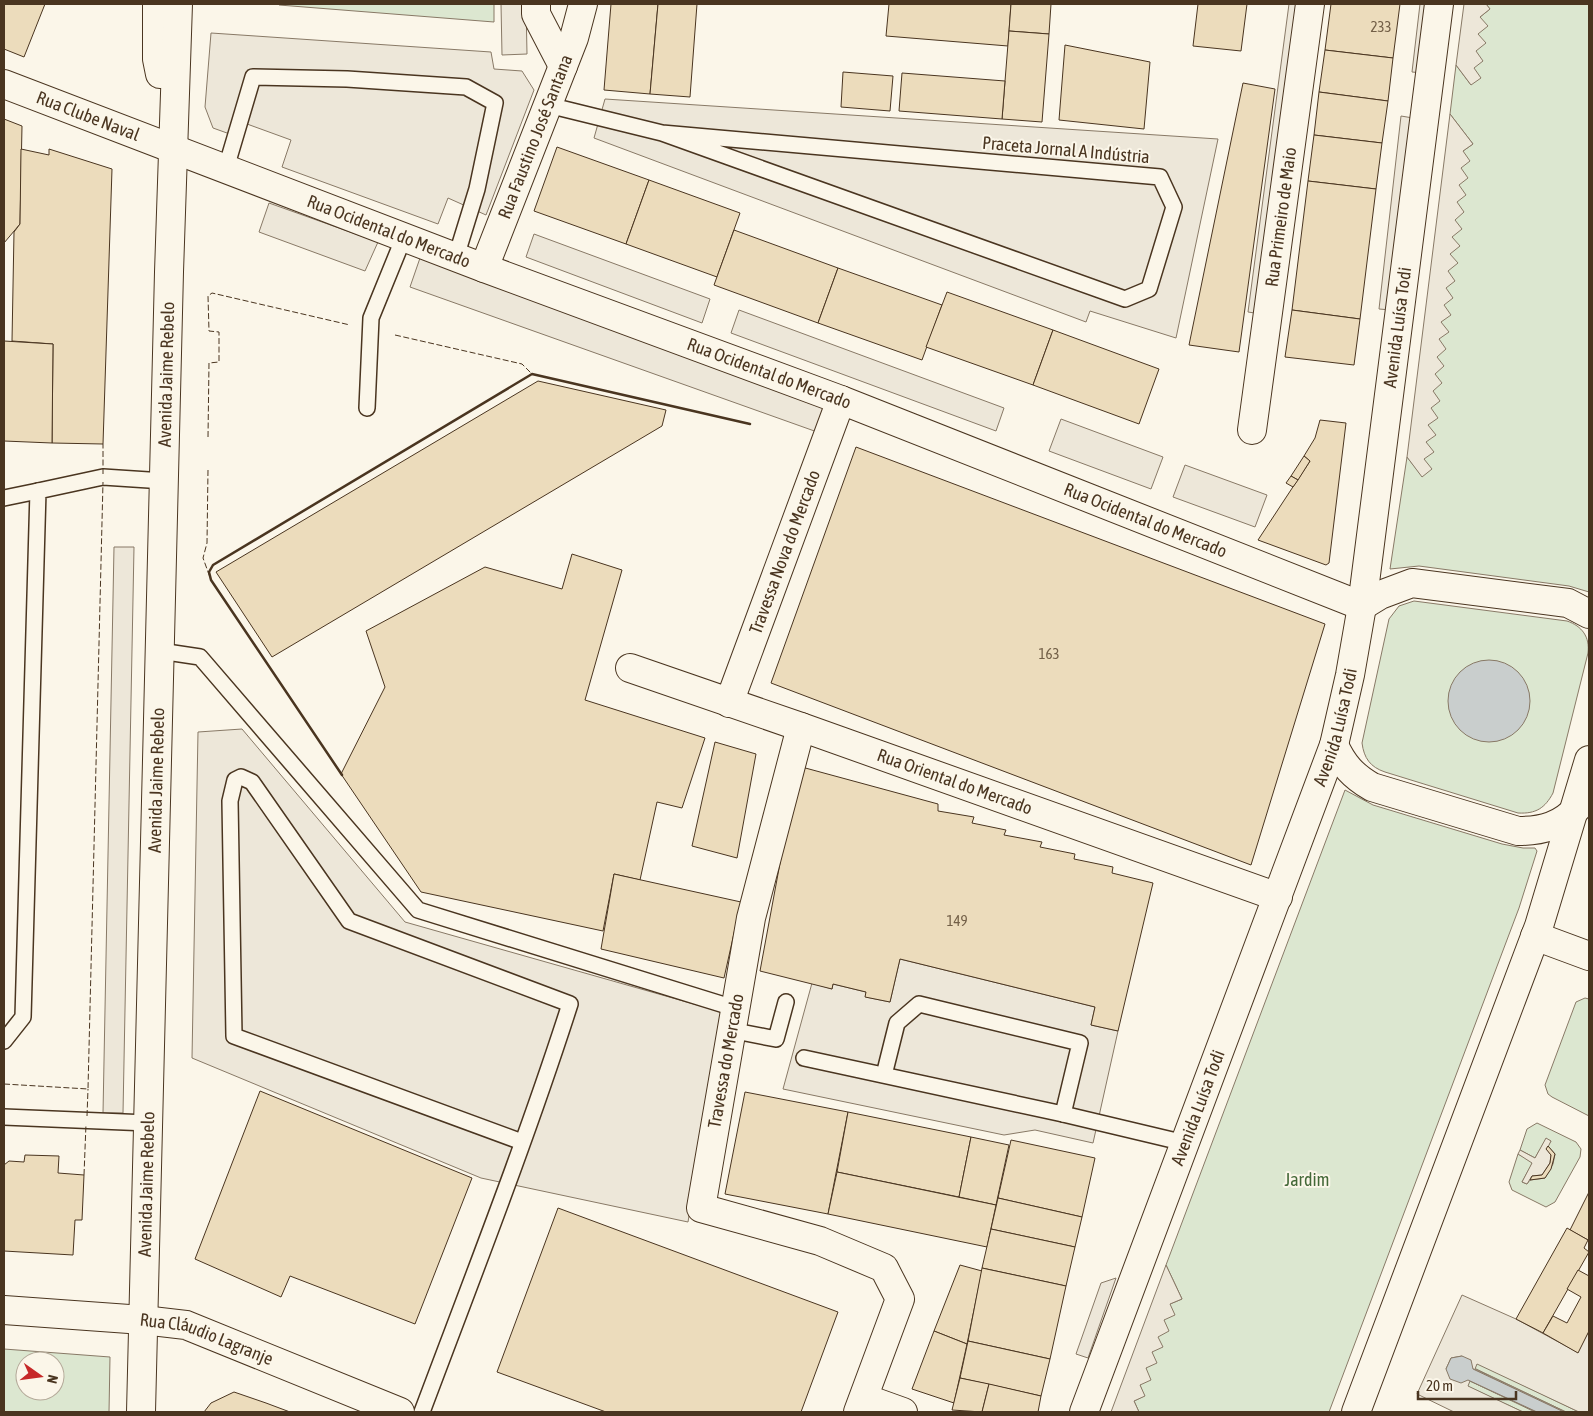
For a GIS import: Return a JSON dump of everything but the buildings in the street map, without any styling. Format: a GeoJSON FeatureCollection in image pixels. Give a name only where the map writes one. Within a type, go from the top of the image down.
{"type":"FeatureCollection","features":[{"type":"Feature","properties":{"kind":"street"},"geometry":{"type":"LineString","coordinates":[[157,4],[157,59],[172,147]]}},
{"type":"Feature","properties":{"kind":"street"},"geometry":{"type":"LineString","coordinates":[[172,147],[178,4]]}},
{"type":"Feature","properties":{"kind":"street"},"geometry":{"type":"LineString","coordinates":[[536,4],[536,14],[563,66]]}},
{"type":"Feature","properties":{"kind":"street","name":"Rua Faustino José Santana"},"geometry":{"type":"LineString","coordinates":[[484,268],[563,66],[584,4]]}},
{"type":"Feature","properties":{"kind":"street","name":"Rua Primeiro de Maio"},"geometry":{"type":"LineString","coordinates":[[1252,430],[1310,4]]}},
{"type":"Feature","properties":{"kind":"street","name":"Avenida Luísa Todi"},"geometry":{"type":"LineString","coordinates":[[1084,1412],[1334,745],[1350,675],[1362,606],[1439,4]]}},
{"type":"Feature","properties":{"kind":"street","name":"Rua Clube Naval"},"geometry":{"type":"LineString","coordinates":[[4,84],[172,147]]}},
{"type":"Feature","properties":{"kind":"street","name":"Rua Ocidental do Mercado"},"geometry":{"type":"LineString","coordinates":[[172,147],[484,268],[841,400],[1362,606]]}},
{"type":"Feature","properties":{"kind":"street","name":"Avenida Jaime Rebelo"},"geometry":{"type":"LineString","coordinates":[[141,1412],[172,147]]}},
{"type":"Feature","properties":{"kind":"street","name":"Travessa Nova do Mercado"},"geometry":{"type":"LineString","coordinates":[[729,703],[841,400]]}},
{"type":"Feature","properties":{"kind":"street"},"geometry":{"type":"LineString","coordinates":[[1362,606],[1380,594],[1412,583],[1568,603],[1589,614]]}},
{"type":"Feature","properties":{"kind":"street","name":"Rua Oriental do Mercado"},"geometry":{"type":"LineString","coordinates":[[630,668],[1278,897]]}},
{"type":"Feature","properties":{"kind":"street","name":"Travessa do Mercado"},"geometry":{"type":"LineString","coordinates":[[800,727],[750,918],[700,1208],[820,1241],[884,1268],[900,1299],[861,1405]]}},
{"type":"Feature","properties":{"kind":"street"},"geometry":{"type":"LineString","coordinates":[[1334,745],[1342,764],[1357,778],[1372,787],[1518,831],[1536,831],[1550,828],[1582,802]]}},
{"type":"Feature","properties":{"kind":"street"},"geometry":{"type":"LineString","coordinates":[[1356,1412],[1535,936],[1582,802],[1589,760]]}},
{"type":"Feature","properties":{"kind":"street"},"geometry":{"type":"LineString","coordinates":[[1535,936],[1589,956]]}},
{"type":"Feature","properties":{"kind":"street","name":"Rua Cláudio Lagranje"},"geometry":{"type":"LineString","coordinates":[[4,1310],[186,1325],[400,1412]]}},
{"type":"Feature","properties":{"kind":"street"},"geometry":{"type":"LineString","coordinates":[[861,1405],[903,1412]]}},
{"type":"Feature","properties":{"kind":"lane"},"geometry":{"type":"LineString","coordinates":[[226,168],[253,77],[347,79],[466,87],[495,104],[477,189],[456,257]]}},
{"type":"Feature","properties":{"kind":"lane","name":"Praceta Jornal A Indústria"},"geometry":{"type":"LineString","coordinates":[[548,105],[662,132],[1125,299],[1149,289],[1174,207],[1160,177],[662,132]]}},
{"type":"Feature","properties":{"kind":"lane"},"geometry":{"type":"LineString","coordinates":[[367,408],[371,318],[404,237]]}},
{"type":"Feature","properties":{"kind":"lane"},"geometry":{"type":"LineString","coordinates":[[4,498],[103,477],[164,481]]}},
{"type":"Feature","properties":{"kind":"lane"},"geometry":{"type":"LineString","coordinates":[[4,1041],[23,1018],[38,491]]}},
{"type":"Feature","properties":{"kind":"lane"},"geometry":{"type":"LineString","coordinates":[[160,651],[200,657],[418,910],[732,1019],[776,1040],[786,1002]]}},
{"type":"Feature","properties":{"kind":"lane"},"geometry":{"type":"LineString","coordinates":[[422,1412],[522,1142],[570,1004],[349,921],[252,782],[241,777],[234,780],[230,801],[234,1036],[522,1142]]}},
{"type":"Feature","properties":{"kind":"lane"},"geometry":{"type":"LineString","coordinates":[[884,1075],[898,1022],[919,1004],[1080,1043],[1063,1114]]}},
{"type":"Feature","properties":{"kind":"lane"},"geometry":{"type":"LineString","coordinates":[[804,1058],[1186,1142]]}},
{"type":"Feature","properties":{"kind":"lane"},"geometry":{"type":"LineString","coordinates":[[4,1117],[148,1123]]}},
{"type":"Feature","properties":{"kind":"green space"},"geometry":{"type":"Polygon","coordinates":[[[279,4],[494,4],[494,22],[279,5],[279,4]]]}},
{"type":"Feature","properties":{"kind":"green space"},"geometry":{"type":"Polygon","coordinates":[[[1486,4],[1589,4],[1589,592],[1569,586],[1419,566],[1390,569],[1407,457],[1422,476],[1463,151],[1473,144],[1450,114],[1456,65],[1471,85],[1480,17],[1490,9],[1486,4]]]}},
{"type":"Feature","properties":{"kind":"green space"},"geometry":{"type":"Polygon","coordinates":[[[1414,601],[1567,621],[1577,626],[1584,633],[1588,642],[1588,653],[1553,793],[1547,803],[1539,809],[1518,813],[1385,772],[1372,765],[1366,757],[1362,743],[1389,619],[1399,606],[1414,601]]]}},
{"type":"Feature","properties":{"kind":"green space","name":"Jardim"},"geometry":{"type":"Polygon","coordinates":[[[1345,790],[1373,805],[1502,844],[1535,848],[1537,851],[1519,908],[1329,1412],[1139,1412],[1134,1401],[1144,1396],[1140,1385],[1170,1304],[1182,1299],[1166,1265],[1345,790]]]}},
{"type":"Feature","properties":{"kind":"green space"},"geometry":{"type":"Polygon","coordinates":[[[1585,998],[1589,999],[1589,1116],[1552,1097],[1548,1094],[1545,1085],[1576,1002],[1585,998]]]}},
{"type":"Feature","properties":{"kind":"green space"},"geometry":{"type":"Polygon","coordinates":[[[1537,1123],[1576,1142],[1581,1149],[1580,1157],[1555,1202],[1546,1207],[1512,1190],[1509,1182],[1518,1154],[1533,1162],[1522,1182],[1527,1184],[1530,1180],[1545,1178],[1553,1164],[1555,1154],[1548,1146],[1551,1141],[1546,1139],[1535,1158],[1520,1150],[1527,1129],[1537,1123]]]}},
{"type":"Feature","properties":{"kind":"green space"},"geometry":{"type":"Polygon","coordinates":[[[4,1349],[30,1351],[15,1351],[15,1401],[65,1401],[65,1354],[110,1357],[109,1412],[4,1412],[4,1349]]]}},
{"type":"Feature","properties":{"kind":"green space"},"geometry":{"type":"Polygon","coordinates":[[[1477,1363],[1579,1412],[1566,1412],[1474,1368],[1477,1363]]]}},
{"type":"Feature","properties":{"kind":"green space"},"geometry":{"type":"Polygon","coordinates":[[[1470,1381],[1535,1412],[1523,1412],[1467,1386],[1470,1381]]]}},
{"type":"Feature","properties":{"kind":"shaded area"},"geometry":{"type":"Polygon","coordinates":[[[501,4],[526,4],[527,54],[502,55],[501,4]]]}},
{"type":"Feature","properties":{"kind":"shaded area"},"geometry":{"type":"Polygon","coordinates":[[[1289,4],[1302,4],[1261,314],[1248,312],[1289,4]]]}},
{"type":"Feature","properties":{"kind":"shaded area"},"geometry":{"type":"Polygon","coordinates":[[[1420,4],[1431,4],[1423,73],[1412,72],[1420,4]]]}},
{"type":"Feature","properties":{"kind":"shaded area"},"geometry":{"type":"Polygon","coordinates":[[[1464,4],[1486,4],[1490,9],[1480,17],[1488,26],[1478,34],[1486,43],[1476,51],[1483,61],[1474,68],[1481,78],[1471,85],[1456,65],[1464,4]]]}},
{"type":"Feature","properties":{"kind":"shaded area"},"geometry":{"type":"Polygon","coordinates":[[[211,33],[491,52],[494,69],[522,71],[534,90],[486,215],[448,198],[438,224],[282,167],[291,140],[247,124],[241,138],[213,128],[205,107],[211,33]]]}},
{"type":"Feature","properties":{"kind":"shaded area"},"geometry":{"type":"Polygon","coordinates":[[[605,99],[1218,139],[1176,338],[1090,311],[1086,322],[594,138],[605,99]]]}},
{"type":"Feature","properties":{"kind":"shaded area"},"geometry":{"type":"Polygon","coordinates":[[[1450,114],[1473,144],[1463,151],[1470,161],[1461,168],[1468,178],[1459,185],[1466,195],[1457,202],[1464,212],[1455,220],[1462,229],[1452,237],[1460,246],[1450,254],[1458,263],[1448,271],[1455,281],[1446,288],[1453,298],[1444,305],[1451,315],[1441,322],[1449,332],[1439,339],[1446,349],[1437,357],[1444,366],[1435,374],[1442,383],[1433,391],[1440,401],[1431,408],[1438,418],[1428,425],[1436,435],[1426,442],[1434,452],[1424,459],[1432,469],[1422,477],[1407,457],[1450,114]]]}},
{"type":"Feature","properties":{"kind":"shaded area"},"geometry":{"type":"Polygon","coordinates":[[[1401,116],[1413,118],[1391,310],[1379,309],[1401,116]]]}},
{"type":"Feature","properties":{"kind":"shaded area"},"geometry":{"type":"Polygon","coordinates":[[[269,203],[378,242],[365,271],[259,232],[269,203]]]}},
{"type":"Feature","properties":{"kind":"shaded area"},"geometry":{"type":"Polygon","coordinates":[[[534,234],[710,299],[702,323],[526,257],[534,234]]]}},
{"type":"Feature","properties":{"kind":"shaded area"},"geometry":{"type":"Polygon","coordinates":[[[420,258],[830,403],[820,433],[410,287],[420,258]]]}},
{"type":"Feature","properties":{"kind":"shaded area"},"geometry":{"type":"Polygon","coordinates":[[[739,310],[1004,408],[996,431],[731,333],[739,310]]]}},
{"type":"Feature","properties":{"kind":"shaded area"},"geometry":{"type":"Polygon","coordinates":[[[1061,419],[1163,457],[1151,489],[1049,451],[1061,419]]]}},
{"type":"Feature","properties":{"kind":"shaded area"},"geometry":{"type":"Polygon","coordinates":[[[1185,465],[1267,495],[1255,527],[1173,497],[1185,465]]]}},
{"type":"Feature","properties":{"kind":"shaded area"},"geometry":{"type":"Polygon","coordinates":[[[114,547],[134,547],[123,1113],[103,1113],[114,547]]]}},
{"type":"Feature","properties":{"kind":"shaded area"},"geometry":{"type":"Polygon","coordinates":[[[1489,660],[1505,664],[1518,672],[1526,685],[1530,701],[1526,717],[1518,730],[1505,738],[1489,742],[1473,738],[1460,730],[1452,717],[1448,701],[1452,685],[1460,672],[1473,664],[1489,660]]]}},
{"type":"Feature","properties":{"kind":"shaded area"},"geometry":{"type":"Polygon","coordinates":[[[242,729],[405,922],[722,1012],[688,1222],[481,1178],[192,1058],[198,732],[242,729]]]}},
{"type":"Feature","properties":{"kind":"shaded area"},"geometry":{"type":"Polygon","coordinates":[[[900,959],[1095,1007],[1091,1025],[1118,1031],[1093,1143],[1035,1130],[1004,1135],[783,1089],[812,983],[832,989],[833,984],[866,992],[866,997],[890,1002],[900,959]]]}},
{"type":"Feature","properties":{"kind":"shaded area"},"geometry":{"type":"Polygon","coordinates":[[[1546,1138],[1551,1141],[1547,1149],[1551,1155],[1550,1163],[1542,1175],[1532,1176],[1527,1184],[1522,1182],[1532,1163],[1518,1154],[1520,1150],[1535,1158],[1546,1138]]]}},
{"type":"Feature","properties":{"kind":"shaded area"},"geometry":{"type":"Polygon","coordinates":[[[1166,1265],[1182,1299],[1170,1304],[1175,1315],[1164,1320],[1169,1331],[1158,1337],[1163,1347],[1152,1352],[1157,1363],[1146,1368],[1151,1380],[1140,1385],[1145,1396],[1134,1401],[1139,1412],[1111,1412],[1166,1265]]]}},
{"type":"Feature","properties":{"kind":"shaded area"},"geometry":{"type":"Polygon","coordinates":[[[1116,1278],[1088,1358],[1076,1354],[1101,1283],[1116,1278]]]}},
{"type":"Feature","properties":{"kind":"shaded area"},"geometry":{"type":"Polygon","coordinates":[[[1462,1295],[1516,1319],[1577,1352],[1589,1331],[1589,1412],[1579,1412],[1477,1364],[1475,1369],[1566,1412],[1564,1412],[1473,1369],[1462,1356],[1451,1358],[1446,1369],[1537,1412],[1470,1381],[1468,1386],[1523,1412],[1454,1412],[1417,1394],[1462,1295]]]}},
{"type":"Feature","properties":{"kind":"shaded area"},"geometry":{"type":"Polygon","coordinates":[[[1462,1356],[1471,1360],[1473,1369],[1564,1412],[1537,1412],[1468,1380],[1461,1383],[1450,1379],[1446,1369],[1451,1358],[1462,1356]]]}},
{"type":"Feature","properties":{"kind":"fence"},"geometry":{"type":"LineString","coordinates":[[208,437],[209,363],[219,362],[219,332],[209,331],[208,296],[212,293],[350,325]]}},
{"type":"Feature","properties":{"kind":"fence"},"geometry":{"type":"LineString","coordinates":[[395,335],[522,364],[532,374]]}},
{"type":"Feature","properties":{"kind":"fence"},"geometry":{"type":"LineString","coordinates":[[103,444],[103,474]]}},
{"type":"Feature","properties":{"kind":"fence"},"geometry":{"type":"LineString","coordinates":[[208,470],[207,543],[203,558],[211,580]]}},
{"type":"Feature","properties":{"kind":"fence"},"geometry":{"type":"LineString","coordinates":[[4,1084],[88,1089],[103,482]]}},
{"type":"Feature","properties":{"kind":"fence"},"geometry":{"type":"LineString","coordinates":[[87,1116],[88,1089]]}},
{"type":"Feature","properties":{"kind":"fence"},"geometry":{"type":"LineString","coordinates":[[84,1175],[86,1124]]}},
{"type":"Feature","properties":{"kind":"wall"},"geometry":{"type":"LineString","coordinates":[[342,775],[211,580],[209,572],[213,565],[532,374],[750,424]]}}]}
